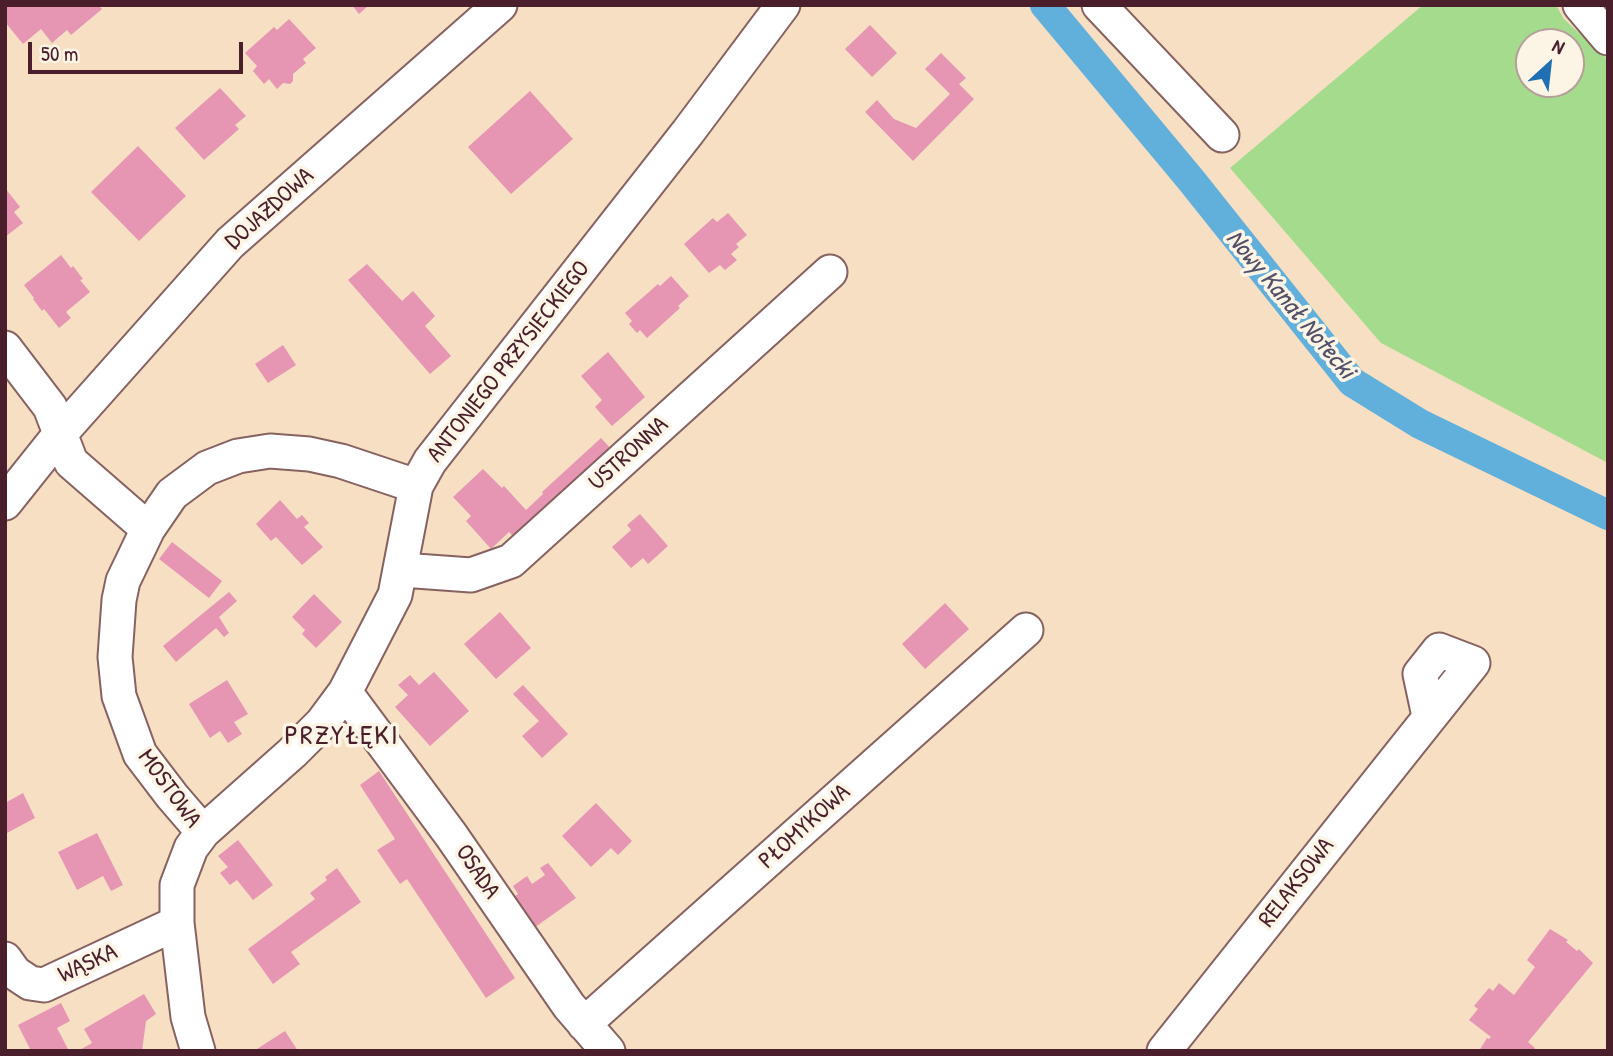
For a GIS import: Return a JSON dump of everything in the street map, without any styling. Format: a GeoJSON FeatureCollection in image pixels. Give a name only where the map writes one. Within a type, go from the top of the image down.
{"type":"FeatureCollection","features":[{"type":"Feature","properties":{"kind":"street","name":"DOJAZDOWA"},"geometry":{"type":"LineString","coordinates":[[5,503],[60,434],[230,243],[500,5]]}},
{"type":"Feature","properties":{"kind":"street"},"geometry":{"type":"LineString","coordinates":[[1099,5],[1222,135]]}},
{"type":"Feature","properties":{"kind":"street"},"geometry":{"type":"LineString","coordinates":[[1580,5],[1608,38]]}},
{"type":"Feature","properties":{"kind":"street","name":"ANTONIEGO PRZYSIECKIEGO"},"geometry":{"type":"LineString","coordinates":[[203,832],[307,738],[345,692],[395,595],[402,570],[416,485],[430,461],[680,142],[769,11]]}},
{"type":"Feature","properties":{"kind":"street","name":"USTRONNA"},"geometry":{"type":"LineString","coordinates":[[402,570],[471,575],[511,561],[830,272]]}},
{"type":"Feature","properties":{"kind":"street"},"geometry":{"type":"LineString","coordinates":[[5,348],[50,407],[71,461],[148,528]]}},
{"type":"Feature","properties":{"kind":"street","name":"MOSTOWA"},"geometry":{"type":"LineString","coordinates":[[198,1051],[188,1017],[177,923],[177,885],[191,848],[203,832],[140,754],[125,718],[119,695],[115,657],[123,581],[148,528],[172,494],[207,468],[238,456],[270,451],[309,454],[341,461],[416,485]]}},
{"type":"Feature","properties":{"kind":"street","name":"PŁOMYKOWA"},"geometry":{"type":"LineString","coordinates":[[584,1024],[1026,630]]}},
{"type":"Feature","properties":{"kind":"street","name":"OSADA"},"geometry":{"type":"LineString","coordinates":[[345,692],[452,835],[569,1006],[608,1051]]}},
{"type":"Feature","properties":{"kind":"street","name":"RELAKSOWA"},"geometry":{"type":"LineString","coordinates":[[1164,1051],[1429,716]]}},
{"type":"Feature","properties":{"kind":"street","name":"WĄSKA"},"geometry":{"type":"LineString","coordinates":[[5,959],[15,973],[30,983],[44,985],[177,923]]}},
{"type":"Feature","properties":{"kind":"green space"},"geometry":{"type":"Polygon","coordinates":[[[1423,5],[1556,5],[1564,19],[1574,28],[1515,28],[1515,98],[1585,98],[1585,39],[1608,60],[1608,463],[1381,343],[1230,168],[1423,5]]]}},
{"type":"Feature","properties":{"kind":"building"},"geometry":{"type":"Polygon","coordinates":[[[5,5],[98,5],[102,9],[71,35],[67,30],[52,43],[41,29],[23,44],[5,22],[5,5]]]}},
{"type":"Feature","properties":{"kind":"building"},"geometry":{"type":"Polygon","coordinates":[[[352,5],[369,5],[359,14],[352,5]]]}},
{"type":"Feature","properties":{"kind":"building"},"geometry":{"type":"Polygon","coordinates":[[[289,19],[316,48],[303,59],[306,63],[293,74],[293,81],[290,84],[283,83],[277,89],[269,79],[264,84],[253,71],[257,66],[245,53],[274,27],[277,30],[289,19]]]}},
{"type":"Feature","properties":{"kind":"building"},"geometry":{"type":"Polygon","coordinates":[[[870,25],[897,53],[872,77],[845,49],[870,25]]]}},
{"type":"Feature","properties":{"kind":"building"},"geometry":{"type":"Polygon","coordinates":[[[941,53],[966,78],[959,84],[974,99],[913,161],[865,112],[877,100],[894,119],[916,128],[950,94],[925,69],[941,53]]]}},
{"type":"Feature","properties":{"kind":"building"},"geometry":{"type":"Polygon","coordinates":[[[220,88],[246,116],[235,125],[239,129],[204,160],[175,128],[220,88]]]}},
{"type":"Feature","properties":{"kind":"building"},"geometry":{"type":"Polygon","coordinates":[[[530,91],[573,139],[511,194],[468,147],[530,91]]]}},
{"type":"Feature","properties":{"kind":"building"},"geometry":{"type":"Polygon","coordinates":[[[138,146],[186,196],[139,241],[91,192],[138,146]]]}},
{"type":"Feature","properties":{"kind":"building"},"geometry":{"type":"Polygon","coordinates":[[[5,188],[20,207],[14,212],[23,223],[5,237],[5,188]]]}},
{"type":"Feature","properties":{"kind":"building"},"geometry":{"type":"Polygon","coordinates":[[[728,213],[747,235],[736,244],[739,247],[731,254],[737,260],[725,270],[720,265],[709,273],[684,244],[713,218],[717,222],[728,213]]]}},
{"type":"Feature","properties":{"kind":"building"},"geometry":{"type":"Polygon","coordinates":[[[61,255],[71,268],[73,266],[90,292],[66,312],[71,318],[59,328],[44,309],[42,311],[24,285],[61,255]]]}},
{"type":"Feature","properties":{"kind":"building"},"geometry":{"type":"Polygon","coordinates":[[[367,264],[402,301],[413,291],[435,316],[425,326],[451,356],[430,374],[348,280],[367,264]]]}},
{"type":"Feature","properties":{"kind":"building"},"geometry":{"type":"Polygon","coordinates":[[[671,276],[689,296],[678,306],[680,308],[647,338],[640,330],[637,333],[629,324],[632,321],[625,313],[671,276]]]}},
{"type":"Feature","properties":{"kind":"building"},"geometry":{"type":"Polygon","coordinates":[[[283,345],[296,365],[268,383],[255,364],[283,345]]]}},
{"type":"Feature","properties":{"kind":"building"},"geometry":{"type":"Polygon","coordinates":[[[608,352],[645,397],[612,426],[595,407],[602,400],[581,376],[608,352]]]}},
{"type":"Feature","properties":{"kind":"building"},"geometry":{"type":"Polygon","coordinates":[[[601,438],[614,452],[517,541],[509,532],[491,549],[466,521],[471,516],[453,497],[483,469],[502,488],[504,486],[526,510],[601,438]]]}},
{"type":"Feature","properties":{"kind":"building"},"geometry":{"type":"Polygon","coordinates":[[[280,500],[297,519],[302,515],[309,523],[304,527],[323,547],[302,565],[276,537],[271,541],[256,524],[280,500]]]}},
{"type":"Feature","properties":{"kind":"building"},"geometry":{"type":"Polygon","coordinates":[[[640,514],[668,546],[648,564],[643,558],[631,568],[612,547],[631,530],[627,525],[640,514]]]}},
{"type":"Feature","properties":{"kind":"building"},"geometry":{"type":"Polygon","coordinates":[[[172,542],[222,581],[209,598],[159,559],[172,542]]]}},
{"type":"Feature","properties":{"kind":"building"},"geometry":{"type":"Polygon","coordinates":[[[229,592],[237,601],[219,617],[229,633],[224,637],[216,628],[176,662],[163,646],[229,592]]]}},
{"type":"Feature","properties":{"kind":"building"},"geometry":{"type":"Polygon","coordinates":[[[314,594],[342,622],[316,648],[302,634],[305,630],[292,617],[314,594]]]}},
{"type":"Feature","properties":{"kind":"building"},"geometry":{"type":"Polygon","coordinates":[[[945,603],[969,629],[925,669],[902,644],[945,603]]]}},
{"type":"Feature","properties":{"kind":"building"},"geometry":{"type":"Polygon","coordinates":[[[500,612],[531,648],[496,679],[464,644],[500,612]]]}},
{"type":"Feature","properties":{"kind":"building"},"geometry":{"type":"Polygon","coordinates":[[[434,672],[469,711],[430,746],[395,707],[408,695],[398,685],[410,675],[419,685],[434,672]]]}},
{"type":"Feature","properties":{"kind":"building"},"geometry":{"type":"Polygon","coordinates":[[[227,680],[248,714],[234,722],[242,734],[228,743],[220,731],[210,738],[189,704],[227,680]]]}},
{"type":"Feature","properties":{"kind":"building"},"geometry":{"type":"Polygon","coordinates":[[[523,685],[568,734],[542,758],[522,736],[539,721],[513,694],[523,685]]]}},
{"type":"Feature","properties":{"kind":"building"},"geometry":{"type":"Polygon","coordinates":[[[379,771],[515,978],[486,998],[407,879],[400,884],[377,850],[395,839],[360,785],[379,771]]]}},
{"type":"Feature","properties":{"kind":"building"},"geometry":{"type":"Polygon","coordinates":[[[23,793],[35,818],[5,834],[5,803],[23,793]]]}},
{"type":"Feature","properties":{"kind":"building"},"geometry":{"type":"Polygon","coordinates":[[[596,803],[632,841],[618,855],[611,848],[591,867],[562,836],[596,803]]]}},
{"type":"Feature","properties":{"kind":"building"},"geometry":{"type":"Polygon","coordinates":[[[97,833],[123,885],[111,891],[103,876],[77,890],[58,852],[97,833]]]}},
{"type":"Feature","properties":{"kind":"building"},"geometry":{"type":"Polygon","coordinates":[[[238,840],[273,885],[253,900],[237,880],[230,885],[220,873],[228,867],[218,856],[238,840]]]}},
{"type":"Feature","properties":{"kind":"building"},"geometry":{"type":"Polygon","coordinates":[[[548,863],[576,898],[531,930],[510,900],[518,894],[513,886],[527,876],[532,884],[545,875],[540,868],[548,863]]]}},
{"type":"Feature","properties":{"kind":"building"},"geometry":{"type":"Polygon","coordinates":[[[337,868],[361,902],[291,952],[300,964],[273,984],[248,949],[315,899],[310,893],[337,868]]]}},
{"type":"Feature","properties":{"kind":"building"},"geometry":{"type":"Polygon","coordinates":[[[1550,929],[1568,940],[1566,942],[1577,951],[1579,949],[1593,963],[1528,1042],[1535,1048],[1533,1051],[1479,1051],[1487,1038],[1491,1037],[1469,1020],[1478,1009],[1474,1006],[1489,988],[1493,991],[1499,983],[1514,995],[1535,967],[1527,960],[1550,929]]]}},
{"type":"Feature","properties":{"kind":"building"},"geometry":{"type":"Polygon","coordinates":[[[144,994],[156,1014],[146,1021],[142,1051],[78,1051],[92,1043],[84,1029],[144,994]]]}},
{"type":"Feature","properties":{"kind":"building"},"geometry":{"type":"Polygon","coordinates":[[[61,1003],[70,1021],[57,1028],[69,1051],[31,1051],[18,1025],[61,1003]]]}},
{"type":"Feature","properties":{"kind":"building"},"geometry":{"type":"Polygon","coordinates":[[[285,1031],[298,1051],[254,1051],[274,1038],[285,1031]]]}},
{"type":"Feature","properties":{"kind":"waterway","name":"Nowy Kanał Notecki"},"geometry":{"type":"LineString","coordinates":[[1045,5],[1191,180],[1352,382],[1420,424],[1608,515]]}},
{"type":"Feature","properties":{"kind":"district","name":"PRZYŁĘKI"},"geometry":{"type":"Point","coordinates":[342,737]}}]}
